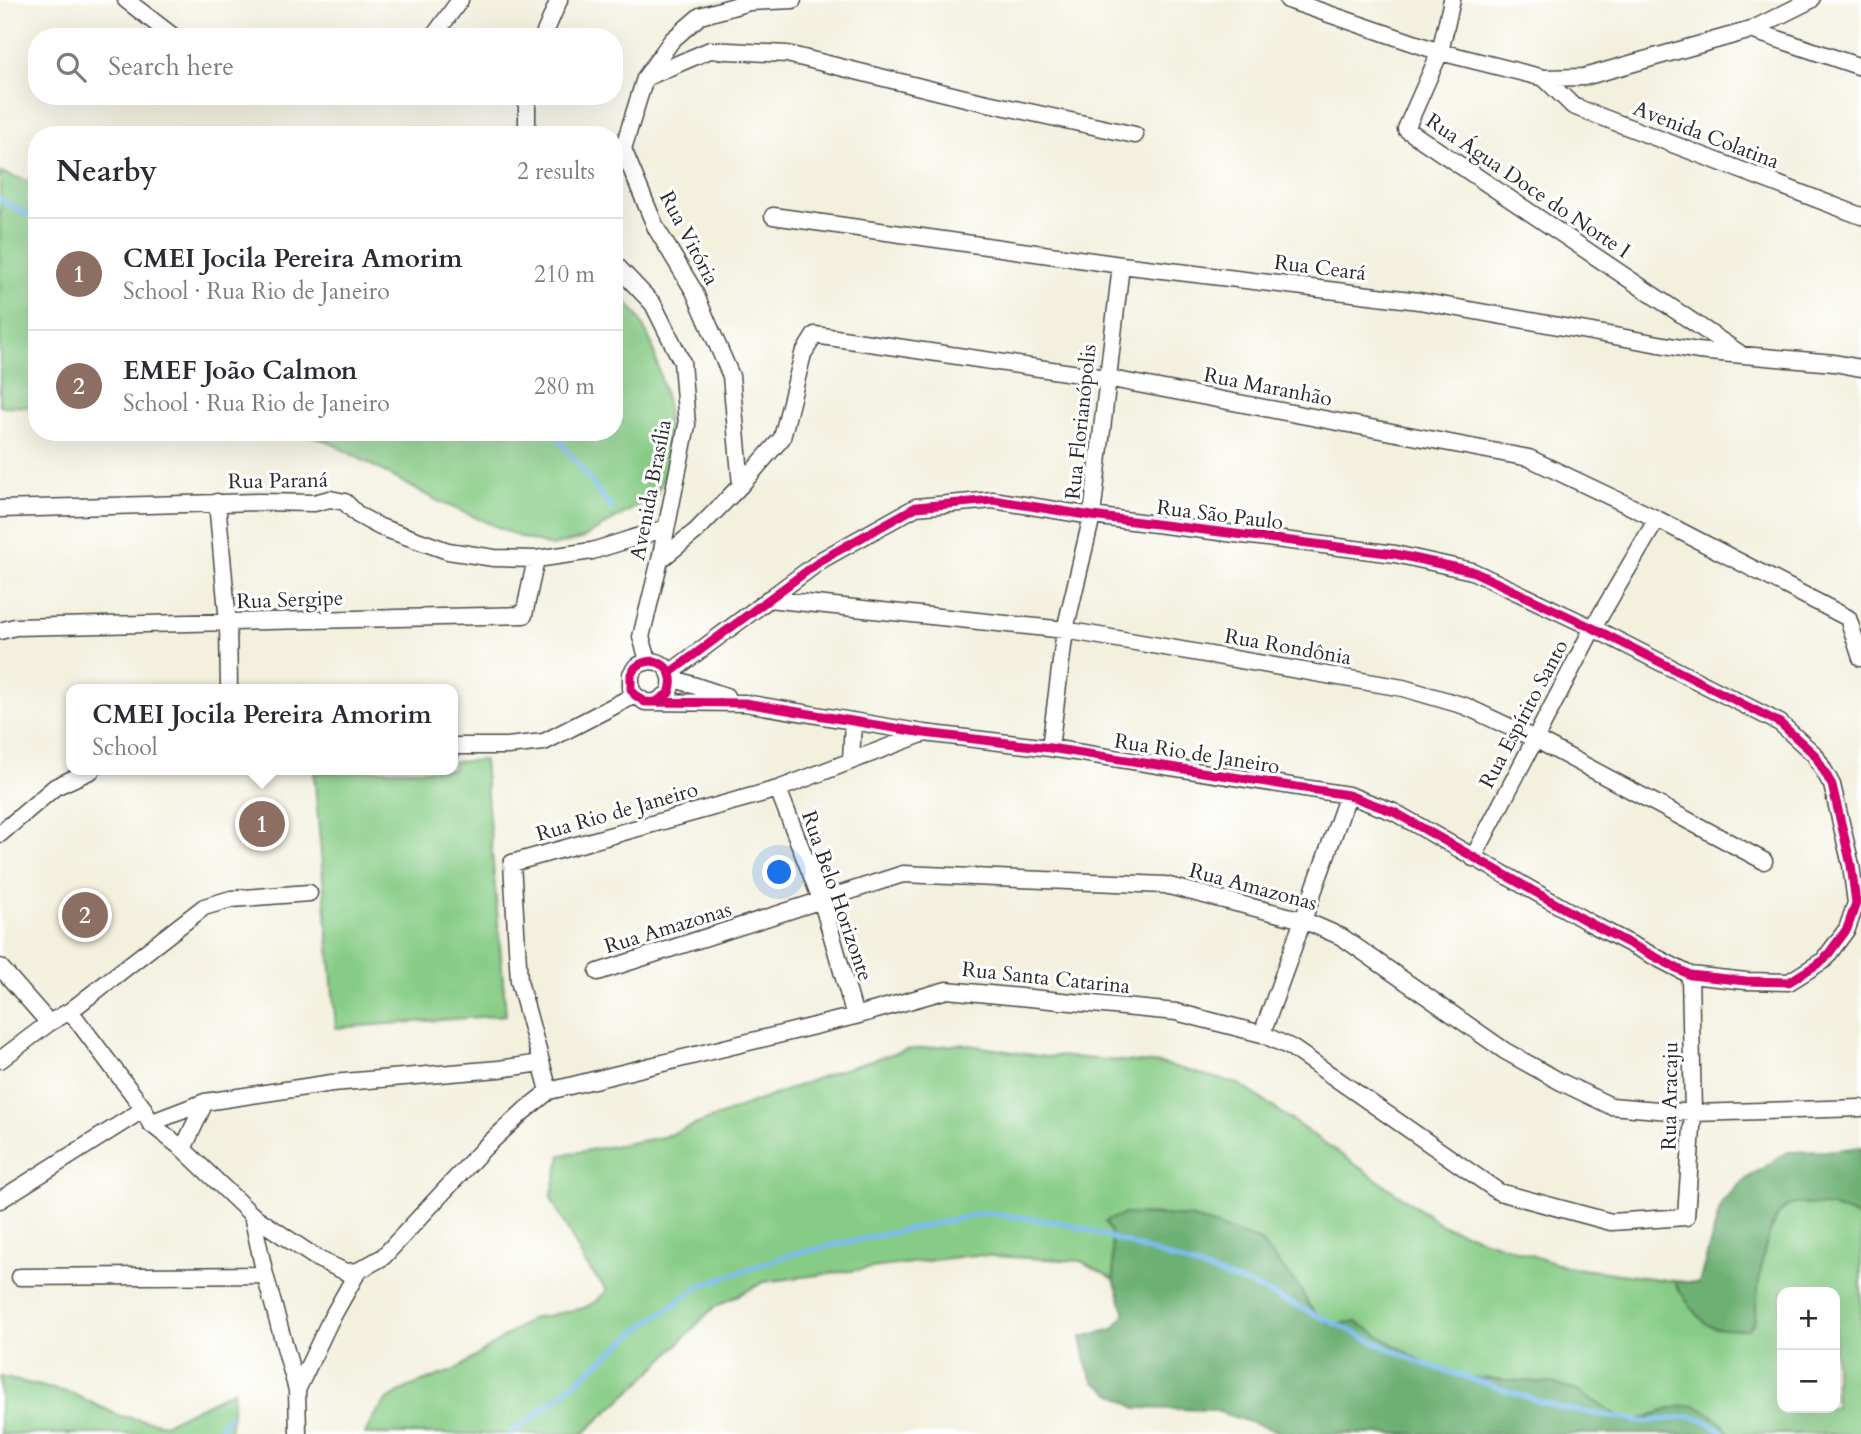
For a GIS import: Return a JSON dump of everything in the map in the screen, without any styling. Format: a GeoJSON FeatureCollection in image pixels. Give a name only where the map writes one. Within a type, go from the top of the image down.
{"type":"FeatureCollection","features":[{"type":"Feature","properties":{"kind":"street"},"geometry":{"type":"LineString","coordinates":[[126,0],[162,28]]}},
{"type":"Feature","properties":{"kind":"street"},"geometry":{"type":"LineString","coordinates":[[440,28],[460,0]]}},
{"type":"Feature","properties":{"kind":"street"},"geometry":{"type":"LineString","coordinates":[[546,28],[559,0]]}},
{"type":"Feature","properties":{"kind":"street","name":"Rua Vitória"},"geometry":{"type":"LineString","coordinates":[[741,485],[731,376],[694,290],[656,228],[623,149],[645,78],[672,40],[700,16],[749,2],[793,0]]}},
{"type":"Feature","properties":{"kind":"street"},"geometry":{"type":"LineString","coordinates":[[1288,0],[1440,52],[1544,78],[1584,77],[1751,30],[1811,0]]}},
{"type":"Feature","properties":{"kind":"street","name":"Rua Água Doce do Norte I"},"geometry":{"type":"LineString","coordinates":[[1452,0],[1440,52],[1406,129],[1742,355]]}},
{"type":"Feature","properties":{"kind":"street"},"geometry":{"type":"LineString","coordinates":[[1751,30],[1861,67]]}},
{"type":"Feature","properties":{"kind":"street"},"geometry":{"type":"LineString","coordinates":[[645,78],[710,50],[787,54],[969,99],[1135,135]]}},
{"type":"Feature","properties":{"kind":"street","name":"Avenida Colatina"},"geometry":{"type":"LineString","coordinates":[[1544,78],[1573,106],[1861,216]]}},
{"type":"Feature","properties":{"kind":"street"},"geometry":{"type":"LineString","coordinates":[[527,105],[527,126]]}},
{"type":"Feature","properties":{"kind":"street","name":"Rua Ceará"},"geometry":{"type":"LineString","coordinates":[[773,216],[1121,265],[1419,301],[1699,351],[1861,368]]}},
{"type":"Feature","properties":{"kind":"street","name":"Rua Florianópolis"},"geometry":{"type":"LineString","coordinates":[[1050,748],[1065,630],[1092,516],[1121,265]]}},
{"type":"Feature","properties":{"kind":"street","name":"Avenida Brasília"},"geometry":{"type":"LineString","coordinates":[[623,272],[653,304],[682,362],[687,425],[660,560],[640,637],[648,660]]}},
{"type":"Feature","properties":{"kind":"street","name":"Rua Maranhão"},"geometry":{"type":"LineString","coordinates":[[741,485],[782,438],[803,354],[815,335],[1106,378],[1529,458],[1657,519],[1848,618],[1861,658]]}},
{"type":"Feature","properties":{"kind":"street"},"geometry":{"type":"LineString","coordinates":[[660,560],[696,531],[741,485]]}},
{"type":"Feature","properties":{"kind":"street","name":"Rua Paraná"},"geometry":{"type":"LineString","coordinates":[[0,509],[217,502],[314,503],[330,499],[345,502],[358,515],[380,527],[448,551],[494,558],[536,559],[592,551],[666,528]]}},
{"type":"Feature","properties":{"kind":"street","name":"Rua São Paulo"},"geometry":{"type":"LineString","coordinates":[[672,675],[823,559],[916,507],[993,500],[1092,516],[1395,554],[1472,572],[1593,628],[1780,723],[1815,755],[1832,785],[1851,865],[1856,903],[1847,929],[1824,960],[1790,982],[1690,975]]}},
{"type":"Feature","properties":{"kind":"street"},"geometry":{"type":"LineString","coordinates":[[217,502],[228,623],[229,684]]}},
{"type":"Feature","properties":{"kind":"street","name":"Rua Espírito Santo"},"geometry":{"type":"LineString","coordinates":[[1473,858],[1593,628],[1657,519]]}},
{"type":"Feature","properties":{"kind":"street","name":"Rua Sergipe"},"geometry":{"type":"LineString","coordinates":[[0,631],[15,627],[524,615],[536,559]]}},
{"type":"Feature","properties":{"kind":"street","name":"Rua Rondônia"},"geometry":{"type":"LineString","coordinates":[[768,599],[1065,630],[1403,688],[1465,706],[1535,739],[1764,861]]}},
{"type":"Feature","properties":{"kind":"street"},"geometry":{"type":"LineString","coordinates":[[648,660],[661,663],[672,675],[669,693],[656,702],[645,702],[631,689],[631,674],[648,660]]}},
{"type":"Feature","properties":{"kind":"street","name":"Rua Rio de Janeiro"},"geometry":{"type":"LineString","coordinates":[[672,675],[745,702]]}},
{"type":"Feature","properties":{"kind":"street"},"geometry":{"type":"LineString","coordinates":[[458,746],[508,746],[544,742],[635,695]]}},
{"type":"Feature","properties":{"kind":"street","name":"Rua Rio de Janeiro"},"geometry":{"type":"LineString","coordinates":[[656,702],[745,702],[924,733],[1050,748],[1348,795],[1394,812],[1473,858],[1690,975]]}},
{"type":"Feature","properties":{"kind":"street"},"geometry":{"type":"LineString","coordinates":[[851,761],[852,721]]}},
{"type":"Feature","properties":{"kind":"street","name":"Rua Rio de Janeiro"},"geometry":{"type":"LineString","coordinates":[[541,1063],[519,981],[512,863],[778,789],[924,733]]}},
{"type":"Feature","properties":{"kind":"street"},"geometry":{"type":"LineString","coordinates":[[0,834],[55,787],[81,775]]}},
{"type":"Feature","properties":{"kind":"street","name":"Rua Belo Horizonte"},"geometry":{"type":"LineString","coordinates":[[778,789],[822,902],[855,1016]]}},
{"type":"Feature","properties":{"kind":"street"},"geometry":{"type":"LineString","coordinates":[[1262,1034],[1348,795]]}},
{"type":"Feature","properties":{"kind":"street","name":"Rua Amazonas"},"geometry":{"type":"LineString","coordinates":[[597,972],[903,874],[1165,885],[1303,920],[1342,937],[1505,1051],[1611,1106],[1693,1113],[1861,1108]]}},
{"type":"Feature","properties":{"kind":"street"},"geometry":{"type":"LineString","coordinates":[[0,1060],[49,1023],[70,1011],[204,907],[231,899],[309,893]]}},
{"type":"Feature","properties":{"kind":"street"},"geometry":{"type":"LineString","coordinates":[[0,967],[49,1023]]}},
{"type":"Feature","properties":{"kind":"street","name":"Rua Aracaju"},"geometry":{"type":"LineString","coordinates":[[1686,1217],[1693,1113],[1690,975]]}},
{"type":"Feature","properties":{"kind":"street","name":"Rua Santa Catarina"},"geometry":{"type":"LineString","coordinates":[[550,1091],[855,1016],[947,990],[1176,1012],[1262,1034],[1292,1048],[1499,1192],[1611,1222],[1686,1217]]}},
{"type":"Feature","properties":{"kind":"street"},"geometry":{"type":"LineString","coordinates":[[0,1200],[147,1116],[205,1102],[332,1083],[541,1063],[550,1091],[484,1148],[383,1257],[358,1271],[346,1272],[330,1265],[252,1215],[147,1116],[70,1011]]}},
{"type":"Feature","properties":{"kind":"street"},"geometry":{"type":"LineString","coordinates":[[183,1149],[205,1102]]}},
{"type":"Feature","properties":{"kind":"street"},"geometry":{"type":"LineString","coordinates":[[252,1215],[265,1275],[297,1390],[298,1434]]}},
{"type":"Feature","properties":{"kind":"street"},"geometry":{"type":"LineString","coordinates":[[297,1390],[330,1321],[358,1271]]}},
{"type":"Feature","properties":{"kind":"street"},"geometry":{"type":"LineString","coordinates":[[20,1278],[265,1275]]}},
{"type":"Feature","properties":{"kind":"green space"},"geometry":{"type":"Polygon","coordinates":[[[0,172],[28,181],[28,407],[0,406],[0,172]]]}},
{"type":"Feature","properties":{"kind":"green space"},"geometry":{"type":"Polygon","coordinates":[[[623,297],[638,316],[652,344],[667,403],[668,467],[656,495],[581,539],[551,546],[520,537],[436,500],[326,441],[623,441],[623,297]]]}},
{"type":"Feature","properties":{"kind":"green space"},"geometry":{"type":"Polygon","coordinates":[[[484,760],[506,1015],[336,1028],[314,775],[458,775],[458,762],[484,760]]]}},
{"type":"Feature","properties":{"kind":"green space"},"geometry":{"type":"Polygon","coordinates":[[[962,1044],[1046,1057],[1164,1064],[1241,1085],[1444,1226],[1566,1267],[1674,1281],[1680,1292],[1754,1323],[1765,1246],[1776,1218],[1784,1209],[1795,1204],[1844,1211],[1861,1219],[1861,1434],[1730,1434],[1722,1423],[1682,1406],[1630,1423],[1577,1391],[1551,1383],[1461,1377],[1425,1363],[1356,1322],[1329,1324],[1309,1306],[1300,1288],[1201,1220],[1153,1214],[1105,1221],[1111,1233],[1114,1279],[1081,1261],[973,1255],[764,1282],[713,1308],[650,1373],[583,1434],[365,1434],[373,1417],[386,1401],[409,1387],[457,1369],[531,1319],[584,1308],[597,1301],[607,1290],[586,1265],[551,1198],[561,1155],[663,1137],[834,1072],[905,1050],[962,1044]]]}},
{"type":"Feature","properties":{"kind":"green space"},"geometry":{"type":"Polygon","coordinates":[[[1861,1147],[1861,1219],[1828,1207],[1795,1204],[1787,1207],[1776,1218],[1765,1246],[1754,1323],[1747,1329],[1728,1329],[1712,1327],[1704,1322],[1674,1281],[1699,1283],[1722,1202],[1743,1181],[1787,1152],[1861,1147]]]}},
{"type":"Feature","properties":{"kind":"green space"},"geometry":{"type":"Polygon","coordinates":[[[1124,1214],[1190,1217],[1259,1240],[1300,1288],[1309,1306],[1329,1324],[1356,1322],[1425,1363],[1461,1377],[1551,1383],[1577,1391],[1630,1423],[1672,1408],[1695,1406],[1710,1414],[1730,1434],[1286,1434],[1213,1410],[1136,1408],[1094,1382],[1087,1367],[1081,1337],[1114,1329],[1125,1314],[1114,1279],[1111,1233],[1105,1221],[1124,1214]]]}},
{"type":"Feature","properties":{"kind":"green space"},"geometry":{"type":"Polygon","coordinates":[[[0,1377],[71,1393],[120,1416],[165,1424],[234,1390],[230,1434],[0,1434],[0,1377]]]}},
{"type":"Feature","properties":{"kind":"waterway"},"geometry":{"type":"LineString","coordinates":[[0,199],[28,216]]}},
{"type":"Feature","properties":{"kind":"waterway"},"geometry":{"type":"LineString","coordinates":[[560,441],[612,509]]}},
{"type":"Feature","properties":{"kind":"waterway"},"geometry":{"type":"LineString","coordinates":[[509,1434],[528,1422],[643,1326],[700,1286],[793,1254],[985,1213],[1065,1223],[1124,1242],[1253,1286],[1421,1363],[1561,1408],[1645,1422],[1691,1416],[1706,1421],[1724,1434]]}},
{"type":"Feature","properties":{"kind":"waterway"},"geometry":{"type":"LineString","coordinates":[[216,1434],[229,1416]]}},
{"type":"Feature","properties":{"kind":"cycle path"},"geometry":{"type":"LineString","coordinates":[[656,702],[669,693],[671,677],[663,665],[650,661],[635,668],[631,674],[631,689],[645,702],[745,703],[924,733],[1050,748],[1348,795],[1394,812],[1590,923],[1690,975],[1789,982],[1824,960],[1847,929],[1856,903],[1851,865],[1832,785],[1815,755],[1780,723],[1593,628],[1472,571],[1395,554],[1092,516],[993,500],[916,507],[823,559],[671,672]]}},
{"type":"Feature","properties":{"kind":"place","name":"CMEI Jocila Pereira Amorim"},"geometry":{"type":"Point","coordinates":[262,824]}},
{"type":"Feature","properties":{"kind":"place","name":"EMEF João Calmon"},"geometry":{"type":"Point","coordinates":[85,915]}}]}
